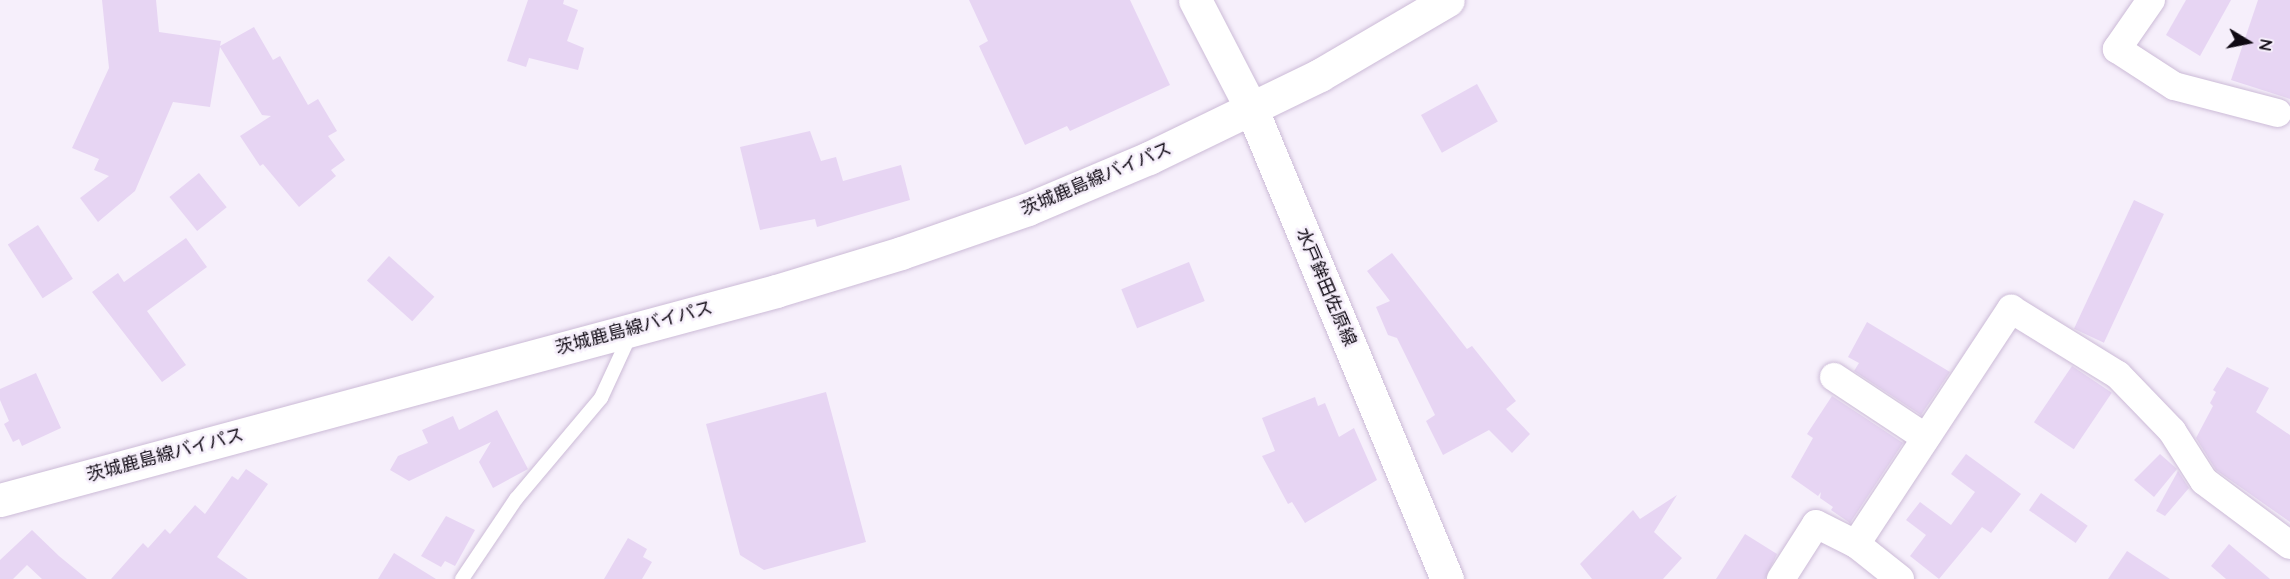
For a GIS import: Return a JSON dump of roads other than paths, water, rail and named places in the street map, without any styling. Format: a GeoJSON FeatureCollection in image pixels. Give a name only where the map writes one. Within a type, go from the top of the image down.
{"type":"FeatureCollection","features":[{"type":"Feature","properties":{"kind":"main road","name":"水戸鉾田佐原線"},"geometry":{"type":"LineString","coordinates":[[1195,0],[1252,110],[1447,579]]}},
{"type":"Feature","properties":{"kind":"main road","name":"茨城鹿島線バイパス"},"geometry":{"type":"LineString","coordinates":[[0,500],[776,291],[1028,209],[1252,110],[1374,46],[1448,0]]}},
{"type":"Feature","properties":{"kind":"street"},"geometry":{"type":"LineString","coordinates":[[2151,0],[2117,49],[2174,86],[2278,113]]}},
{"type":"Feature","properties":{"kind":"street"},"geometry":{"type":"LineString","coordinates":[[1856,544],[2011,309],[2118,375],[2172,431],[2204,481],[2290,545]]}},
{"type":"Feature","properties":{"kind":"street"},"geometry":{"type":"LineString","coordinates":[[1834,377],[1926,438]]}},
{"type":"Feature","properties":{"kind":"street"},"geometry":{"type":"LineString","coordinates":[[1781,579],[1816,524],[1856,544],[1900,579]]}},
{"type":"Feature","properties":{"kind":"lane"},"geometry":{"type":"LineString","coordinates":[[462,579],[516,499],[601,398],[633,328]]}}]}
